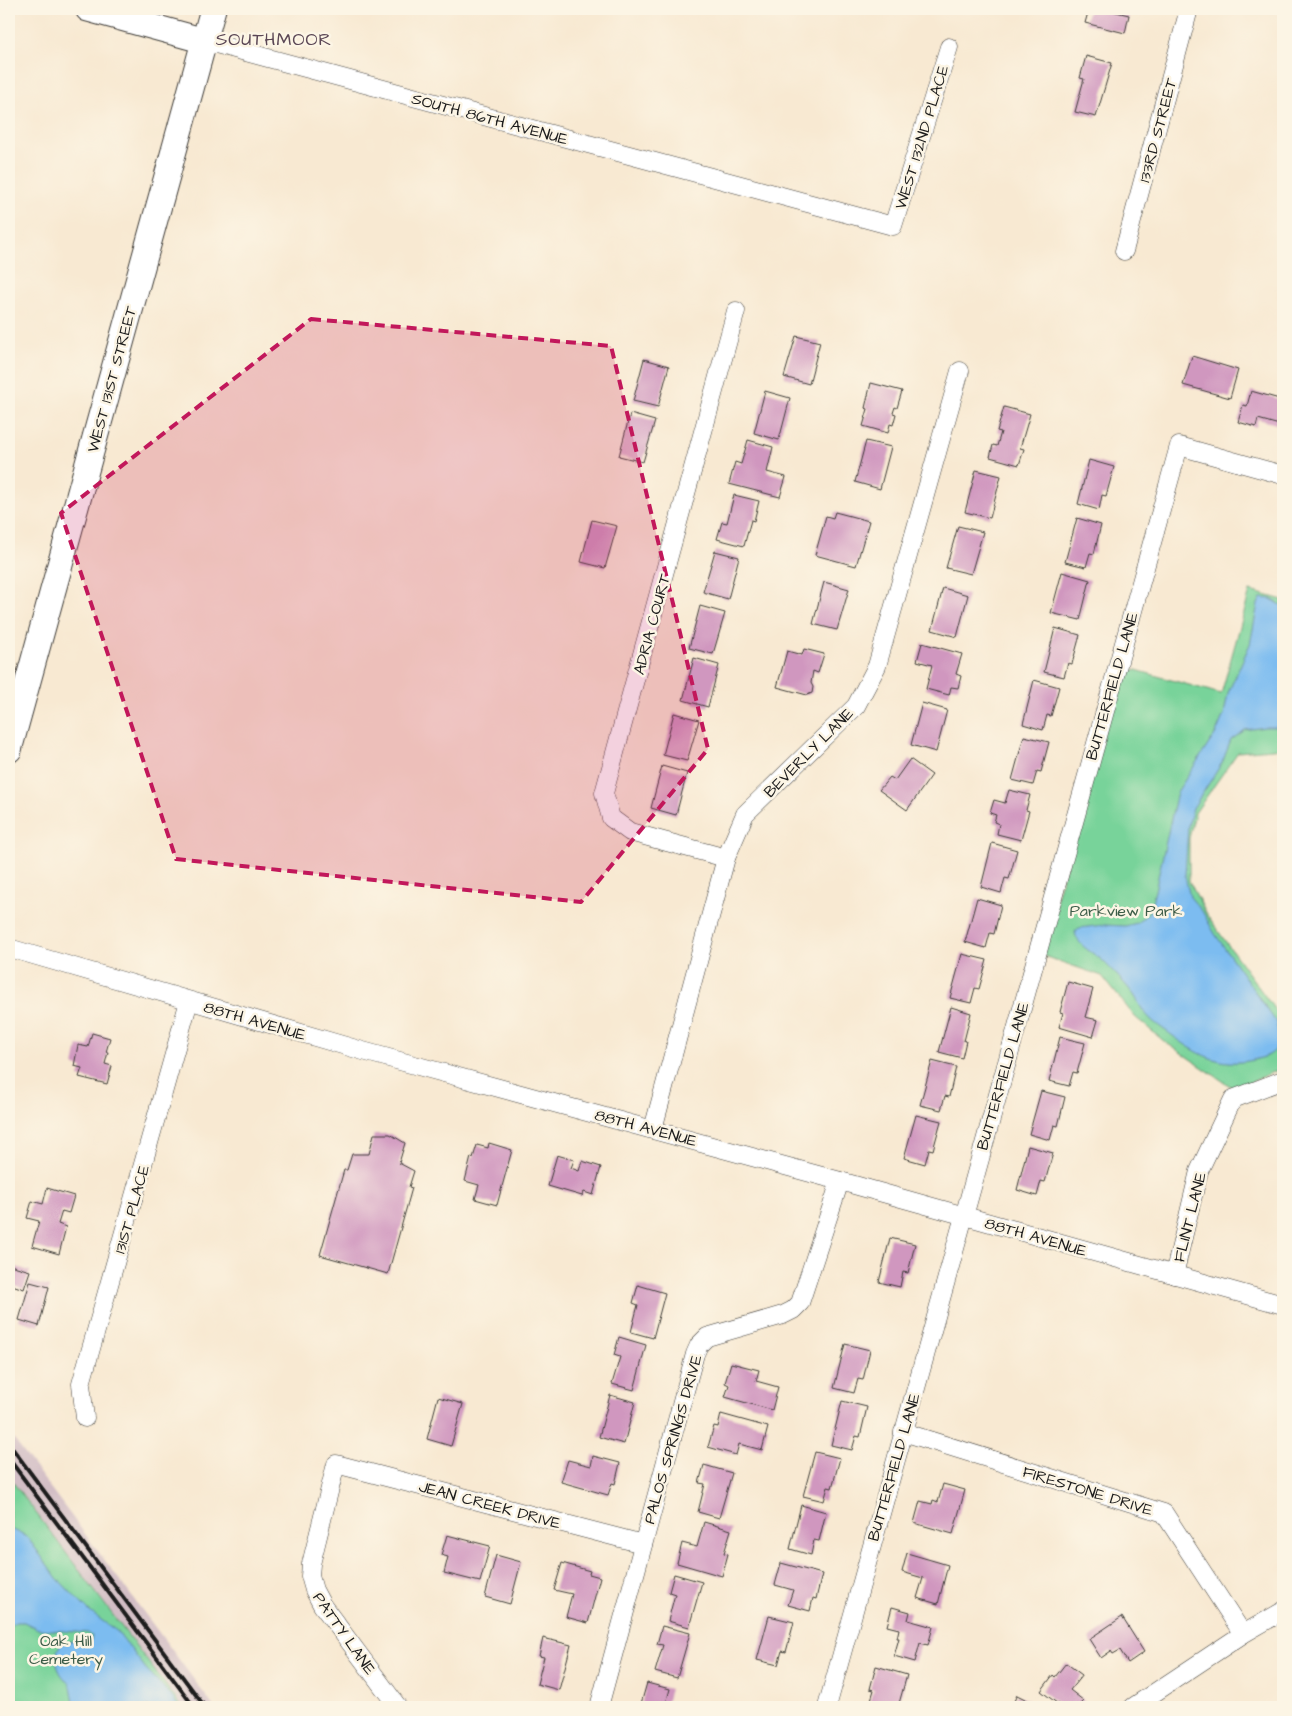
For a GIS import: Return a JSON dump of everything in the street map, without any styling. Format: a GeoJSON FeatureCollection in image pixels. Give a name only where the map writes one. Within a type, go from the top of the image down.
{"type":"FeatureCollection","features":[{"type":"Feature","properties":{"kind":"street","name":"SOUTH 86TH AVENUE"},"geometry":{"type":"LineString","coordinates":[[88,9],[893,226]]}},
{"type":"Feature","properties":{"kind":"street","name":"WEST 131ST STREET"},"geometry":{"type":"LineString","coordinates":[[9,750],[213,9]]}},
{"type":"Feature","properties":{"kind":"street","name":"133RD STREET"},"geometry":{"type":"LineString","coordinates":[[1124,251],[1189,9]]}},
{"type":"Feature","properties":{"kind":"street","name":"WEST 132ND PLACE"},"geometry":{"type":"LineString","coordinates":[[893,226],[949,47]]}},
{"type":"Feature","properties":{"kind":"street","name":"ADRIA COURT"},"geometry":{"type":"LineString","coordinates":[[726,858],[630,832],[611,818],[604,793],[736,311]]}},
{"type":"Feature","properties":{"kind":"street","name":"BEVERLY LANE"},"geometry":{"type":"LineString","coordinates":[[652,1129],[726,858],[746,814],[856,706],[877,666],[960,371]]}},
{"type":"Feature","properties":{"kind":"street","name":"BUTTERFIELD LANE"},"geometry":{"type":"LineString","coordinates":[[827,1707],[1179,446],[1283,475]]}},
{"type":"Feature","properties":{"kind":"street","name":"88TH AVENUE"},"geometry":{"type":"LineString","coordinates":[[9,948],[363,1051],[652,1129],[1283,1305]]}},
{"type":"Feature","properties":{"kind":"street","name":"131ST PLACE"},"geometry":{"type":"LineString","coordinates":[[85,1418],[81,1384],[190,1001]]}},
{"type":"Feature","properties":{"kind":"street","name":"FLINT LANE"},"geometry":{"type":"LineString","coordinates":[[1174,1274],[1199,1171],[1233,1099],[1283,1080]]}},
{"type":"Feature","properties":{"kind":"street","name":"PALOS SPRINGS DRIVE"},"geometry":{"type":"LineString","coordinates":[[599,1707],[699,1345],[707,1337],[717,1333],[783,1315],[793,1310],[800,1303],[840,1181]]}},
{"type":"Feature","properties":{"kind":"street","name":"FIRESTONE DRIVE"},"geometry":{"type":"LineString","coordinates":[[903,1432],[1164,1514],[1243,1634]]}},
{"type":"Feature","properties":{"kind":"street","name":"JEAN CREEK DRIVE"},"geometry":{"type":"LineString","coordinates":[[336,1464],[643,1544]]}},
{"type":"Feature","properties":{"kind":"street","name":"PATTY LANE"},"geometry":{"type":"LineString","coordinates":[[336,1464],[314,1550],[310,1576],[314,1590],[322,1605],[398,1707]]}},
{"type":"Feature","properties":{"kind":"street"},"geometry":{"type":"LineString","coordinates":[[1133,1707],[1243,1634],[1283,1611]]}},
{"type":"Feature","properties":{"kind":"highlighted area"},"geometry":{"type":"Polygon","coordinates":[[[311,319],[611,346],[708,749],[581,902],[176,859],[61,513],[311,319]]]}},
{"type":"Feature","properties":{"kind":"shaded area"},"geometry":{"type":"Polygon","coordinates":[[[9,1433],[214,1707],[180,1707],[9,1476],[9,1433]]]}},
{"type":"Feature","properties":{"kind":"green space","name":"Parkview Park"},"geometry":{"type":"Polygon","coordinates":[[[1250,591],[1283,600],[1283,748],[1238,752],[1195,813],[1189,838],[1189,881],[1208,917],[1283,1021],[1283,1070],[1270,1073],[1236,1090],[1165,1042],[1135,1017],[1102,976],[1041,955],[1122,666],[1221,694],[1250,591]]]}},
{"type":"Feature","properties":{"kind":"green space","name":"Oak Hill Cemetery"},"geometry":{"type":"Polygon","coordinates":[[[9,1477],[182,1707],[9,1707],[9,1477]]]}},
{"type":"Feature","properties":{"kind":"water"},"geometry":{"type":"Polygon","coordinates":[[[1261,598],[1271,599],[1283,606],[1283,727],[1245,730],[1231,740],[1222,763],[1193,808],[1188,826],[1185,876],[1190,897],[1202,911],[1215,934],[1276,1022],[1279,1040],[1273,1052],[1261,1058],[1248,1061],[1225,1062],[1204,1056],[1152,1020],[1119,977],[1078,941],[1075,931],[1079,928],[1104,925],[1125,926],[1137,923],[1149,912],[1177,792],[1216,733],[1224,714],[1228,693],[1250,644],[1258,604],[1261,598]]]}},
{"type":"Feature","properties":{"kind":"water"},"geometry":{"type":"Polygon","coordinates":[[[9,1529],[21,1533],[28,1538],[57,1578],[77,1599],[90,1612],[118,1632],[146,1669],[170,1694],[179,1707],[77,1707],[70,1684],[57,1666],[57,1652],[61,1644],[72,1641],[91,1640],[92,1636],[88,1633],[38,1629],[24,1622],[16,1622],[9,1626],[9,1529]]]}},
{"type":"Feature","properties":{"kind":"building"},"geometry":{"type":"Polygon","coordinates":[[[1089,9],[1113,9],[1112,11],[1129,15],[1125,33],[1085,23],[1089,9]]]}},
{"type":"Feature","properties":{"kind":"building"},"geometry":{"type":"Polygon","coordinates":[[[1086,56],[1112,63],[1096,117],[1075,112],[1084,79],[1080,78],[1086,56]]]}},
{"type":"Feature","properties":{"kind":"building"},"geometry":{"type":"Polygon","coordinates":[[[796,336],[820,342],[809,384],[784,377],[796,336]]]}},
{"type":"Feature","properties":{"kind":"building"},"geometry":{"type":"Polygon","coordinates":[[[1192,356],[1238,370],[1230,398],[1183,385],[1192,356]]]}},
{"type":"Feature","properties":{"kind":"building"},"geometry":{"type":"Polygon","coordinates":[[[644,359],[669,366],[658,407],[633,401],[644,359]]]}},
{"type":"Feature","properties":{"kind":"building"},"geometry":{"type":"Polygon","coordinates":[[[871,383],[902,391],[897,408],[895,407],[893,413],[896,414],[893,425],[890,424],[888,433],[863,426],[868,409],[865,408],[871,383]]]}},
{"type":"Feature","properties":{"kind":"building"},"geometry":{"type":"Polygon","coordinates":[[[765,391],[790,398],[779,440],[754,433],[765,391]]]}},
{"type":"Feature","properties":{"kind":"building"},"geometry":{"type":"Polygon","coordinates":[[[1251,391],[1283,400],[1283,426],[1258,419],[1256,427],[1238,422],[1243,405],[1247,406],[1251,391]]]}},
{"type":"Feature","properties":{"kind":"building"},"geometry":{"type":"Polygon","coordinates":[[[1004,407],[1030,414],[1020,448],[1024,449],[1019,465],[990,457],[993,445],[997,446],[1001,432],[997,431],[1004,407]]]}},
{"type":"Feature","properties":{"kind":"building"},"geometry":{"type":"Polygon","coordinates":[[[630,414],[655,421],[643,462],[619,456],[630,414]]]}},
{"type":"Feature","properties":{"kind":"building"},"geometry":{"type":"Polygon","coordinates":[[[748,440],[773,447],[767,472],[786,477],[780,497],[729,484],[735,462],[741,464],[748,440]]]}},
{"type":"Feature","properties":{"kind":"building"},"geometry":{"type":"Polygon","coordinates":[[[866,441],[891,447],[880,489],[855,482],[866,441]]]}},
{"type":"Feature","properties":{"kind":"building"},"geometry":{"type":"Polygon","coordinates":[[[1089,460],[1114,467],[1106,496],[1102,495],[1099,510],[1078,504],[1089,460]]]}},
{"type":"Feature","properties":{"kind":"building"},"geometry":{"type":"Polygon","coordinates":[[[976,470],[1001,476],[990,518],[965,512],[976,470]]]}},
{"type":"Feature","properties":{"kind":"building"},"geometry":{"type":"Polygon","coordinates":[[[734,495],[759,501],[754,521],[751,520],[744,546],[717,539],[722,522],[727,523],[734,495]]]}},
{"type":"Feature","properties":{"kind":"building"},"geometry":{"type":"Polygon","coordinates":[[[835,512],[869,521],[856,566],[815,555],[826,516],[833,518],[835,512]]]}},
{"type":"Feature","properties":{"kind":"building"},"geometry":{"type":"Polygon","coordinates":[[[1077,518],[1101,525],[1094,554],[1090,553],[1086,567],[1065,562],[1077,518]]]}},
{"type":"Feature","properties":{"kind":"building"},"geometry":{"type":"Polygon","coordinates":[[[592,520],[617,526],[605,568],[581,562],[592,520]]]}},
{"type":"Feature","properties":{"kind":"building"},"geometry":{"type":"Polygon","coordinates":[[[958,526],[983,532],[971,574],[946,568],[958,526]]]}},
{"type":"Feature","properties":{"kind":"building"},"geometry":{"type":"Polygon","coordinates":[[[715,551],[739,557],[728,599],[703,592],[715,551]]]}},
{"type":"Feature","properties":{"kind":"building"},"geometry":{"type":"Polygon","coordinates":[[[1062,572],[1090,580],[1080,620],[1051,613],[1062,572]]]}},
{"type":"Feature","properties":{"kind":"building"},"geometry":{"type":"Polygon","coordinates":[[[824,582],[849,589],[837,630],[813,624],[824,582]]]}},
{"type":"Feature","properties":{"kind":"building"},"geometry":{"type":"Polygon","coordinates":[[[943,588],[968,595],[957,637],[932,630],[943,588]]]}},
{"type":"Feature","properties":{"kind":"building"},"geometry":{"type":"Polygon","coordinates":[[[700,606],[725,613],[713,654],[689,648],[700,606]]]}},
{"type":"Feature","properties":{"kind":"building"},"geometry":{"type":"Polygon","coordinates":[[[1055,628],[1080,635],[1072,664],[1068,663],[1064,677],[1044,672],[1055,628]]]}},
{"type":"Feature","properties":{"kind":"building"},"geometry":{"type":"Polygon","coordinates":[[[922,643],[962,654],[956,674],[961,676],[958,688],[951,687],[949,695],[926,689],[932,665],[917,661],[922,643]]]}},
{"type":"Feature","properties":{"kind":"building"},"geometry":{"type":"Polygon","coordinates":[[[804,649],[824,654],[818,673],[813,671],[812,693],[807,695],[777,687],[787,651],[802,655],[804,649]]]}},
{"type":"Feature","properties":{"kind":"building"},"geometry":{"type":"Polygon","coordinates":[[[694,658],[719,665],[708,707],[683,700],[694,658]]]}},
{"type":"Feature","properties":{"kind":"building"},"geometry":{"type":"Polygon","coordinates":[[[1034,680],[1059,687],[1051,716],[1047,715],[1043,730],[1023,724],[1034,680]]]}},
{"type":"Feature","properties":{"kind":"building"},"geometry":{"type":"Polygon","coordinates":[[[922,703],[947,710],[936,752],[911,745],[922,703]]]}},
{"type":"Feature","properties":{"kind":"building"},"geometry":{"type":"Polygon","coordinates":[[[674,713],[699,720],[687,761],[663,755],[674,713]]]}},
{"type":"Feature","properties":{"kind":"building"},"geometry":{"type":"Polygon","coordinates":[[[1024,736],[1049,742],[1041,772],[1037,771],[1033,785],[1012,780],[1024,736]]]}},
{"type":"Feature","properties":{"kind":"building"},"geometry":{"type":"Polygon","coordinates":[[[910,759],[932,775],[907,810],[879,790],[890,777],[895,780],[910,759]]]}},
{"type":"Feature","properties":{"kind":"building"},"geometry":{"type":"Polygon","coordinates":[[[662,766],[687,773],[676,815],[651,808],[662,766]]]}},
{"type":"Feature","properties":{"kind":"building"},"geometry":{"type":"Polygon","coordinates":[[[1009,790],[1030,795],[1026,810],[1029,811],[1021,840],[997,834],[999,824],[994,822],[996,815],[990,813],[994,800],[1005,803],[1009,790]]]}},
{"type":"Feature","properties":{"kind":"building"},"geometry":{"type":"Polygon","coordinates":[[[992,843],[1017,850],[1009,879],[1005,878],[1001,893],[981,887],[992,843]]]}},
{"type":"Feature","properties":{"kind":"building"},"geometry":{"type":"Polygon","coordinates":[[[977,898],[1001,905],[994,934],[990,933],[986,948],[965,942],[977,898]]]}},
{"type":"Feature","properties":{"kind":"building"},"geometry":{"type":"Polygon","coordinates":[[[962,954],[987,960],[979,989],[975,988],[971,1003],[950,998],[962,954]]]}},
{"type":"Feature","properties":{"kind":"building"},"geometry":{"type":"Polygon","coordinates":[[[1068,982],[1093,989],[1085,1017],[1098,1020],[1093,1037],[1059,1027],[1063,1013],[1060,1012],[1068,982]]]}},
{"type":"Feature","properties":{"kind":"building"},"geometry":{"type":"Polygon","coordinates":[[[951,1007],[971,1013],[962,1058],[939,1052],[951,1007]]]}},
{"type":"Feature","properties":{"kind":"building"},"geometry":{"type":"Polygon","coordinates":[[[92,1033],[110,1038],[105,1064],[112,1066],[107,1084],[79,1077],[82,1068],[74,1066],[78,1045],[88,1047],[92,1033]]]}},
{"type":"Feature","properties":{"kind":"building"},"geometry":{"type":"Polygon","coordinates":[[[1060,1037],[1085,1043],[1077,1073],[1073,1072],[1069,1086],[1049,1081],[1060,1037]]]}},
{"type":"Feature","properties":{"kind":"building"},"geometry":{"type":"Polygon","coordinates":[[[932,1061],[956,1067],[949,1097],[945,1096],[941,1110],[920,1105],[932,1061]]]}},
{"type":"Feature","properties":{"kind":"building"},"geometry":{"type":"Polygon","coordinates":[[[1041,1091],[1065,1097],[1058,1126],[1054,1125],[1050,1140],[1029,1134],[1041,1091]]]}},
{"type":"Feature","properties":{"kind":"building"},"geometry":{"type":"Polygon","coordinates":[[[916,1115],[941,1121],[933,1150],[929,1149],[925,1164],[904,1158],[916,1115]]]}},
{"type":"Feature","properties":{"kind":"building"},"geometry":{"type":"Polygon","coordinates":[[[374,1134],[390,1134],[405,1143],[399,1163],[414,1171],[409,1187],[412,1188],[388,1274],[320,1255],[344,1170],[347,1170],[352,1154],[369,1154],[374,1134]]]}},
{"type":"Feature","properties":{"kind":"building"},"geometry":{"type":"Polygon","coordinates":[[[489,1143],[512,1150],[497,1205],[475,1199],[479,1185],[465,1181],[471,1157],[473,1158],[477,1145],[488,1148],[489,1143]]]}},
{"type":"Feature","properties":{"kind":"building"},"geometry":{"type":"Polygon","coordinates":[[[1028,1146],[1053,1153],[1045,1182],[1041,1181],[1037,1196],[1017,1190],[1028,1146]]]}},
{"type":"Feature","properties":{"kind":"building"},"geometry":{"type":"Polygon","coordinates":[[[557,1155],[574,1160],[571,1168],[579,1171],[582,1161],[601,1167],[593,1195],[584,1192],[582,1196],[548,1186],[557,1155]]]}},
{"type":"Feature","properties":{"kind":"building"},"geometry":{"type":"Polygon","coordinates":[[[47,1188],[74,1196],[69,1213],[62,1211],[58,1224],[66,1227],[59,1254],[32,1246],[39,1221],[27,1218],[32,1201],[43,1204],[47,1188]]]}},
{"type":"Feature","properties":{"kind":"building"},"geometry":{"type":"Polygon","coordinates":[[[890,1238],[915,1244],[908,1273],[903,1272],[900,1287],[879,1282],[890,1238]]]}},
{"type":"Feature","properties":{"kind":"building"},"geometry":{"type":"Polygon","coordinates":[[[10,1265],[30,1271],[24,1289],[9,1284],[10,1265]]]}},
{"type":"Feature","properties":{"kind":"building"},"geometry":{"type":"Polygon","coordinates":[[[30,1282],[49,1287],[39,1326],[19,1320],[30,1282]]]}},
{"type":"Feature","properties":{"kind":"building"},"geometry":{"type":"Polygon","coordinates":[[[638,1285],[665,1293],[653,1338],[631,1332],[638,1305],[633,1303],[638,1285]]]}},
{"type":"Feature","properties":{"kind":"building"},"geometry":{"type":"Polygon","coordinates":[[[619,1337],[646,1345],[634,1390],[612,1384],[620,1357],[614,1355],[619,1337]]]}},
{"type":"Feature","properties":{"kind":"building"},"geometry":{"type":"Polygon","coordinates":[[[845,1344],[870,1350],[863,1380],[858,1379],[854,1393],[834,1388],[845,1344]]]}},
{"type":"Feature","properties":{"kind":"building"},"geometry":{"type":"Polygon","coordinates":[[[731,1363],[759,1370],[756,1381],[778,1387],[772,1410],[725,1397],[729,1385],[725,1383],[731,1363]]]}},
{"type":"Feature","properties":{"kind":"building"},"geometry":{"type":"Polygon","coordinates":[[[610,1395],[635,1402],[624,1444],[599,1437],[610,1395]]]}},
{"type":"Feature","properties":{"kind":"building"},"geometry":{"type":"Polygon","coordinates":[[[438,1397],[463,1404],[451,1446],[427,1439],[438,1397]]]}},
{"type":"Feature","properties":{"kind":"building"},"geometry":{"type":"Polygon","coordinates":[[[842,1401],[867,1407],[860,1437],[856,1436],[852,1450],[831,1445],[842,1401]]]}},
{"type":"Feature","properties":{"kind":"building"},"geometry":{"type":"Polygon","coordinates":[[[721,1414],[768,1427],[762,1450],[739,1444],[736,1455],[708,1447],[714,1426],[718,1427],[721,1414]]]}},
{"type":"Feature","properties":{"kind":"building"},"geometry":{"type":"Polygon","coordinates":[[[815,1452],[840,1458],[832,1488],[828,1487],[824,1501],[803,1496],[815,1452]]]}},
{"type":"Feature","properties":{"kind":"building"},"geometry":{"type":"Polygon","coordinates":[[[593,1456],[620,1463],[615,1484],[612,1483],[608,1495],[561,1482],[568,1460],[591,1466],[593,1456]]]}},
{"type":"Feature","properties":{"kind":"building"},"geometry":{"type":"Polygon","coordinates":[[[704,1465],[732,1473],[719,1518],[698,1512],[705,1484],[699,1483],[704,1465]]]}},
{"type":"Feature","properties":{"kind":"building"},"geometry":{"type":"Polygon","coordinates":[[[943,1484],[965,1490],[953,1534],[914,1523],[920,1501],[932,1504],[933,1500],[938,1502],[943,1484]]]}},
{"type":"Feature","properties":{"kind":"building"},"geometry":{"type":"Polygon","coordinates":[[[801,1505],[826,1512],[819,1541],[814,1540],[811,1555],[790,1549],[801,1505]]]}},
{"type":"Feature","properties":{"kind":"building"},"geometry":{"type":"Polygon","coordinates":[[[704,1522],[731,1530],[724,1553],[728,1554],[722,1576],[677,1563],[682,1543],[697,1547],[704,1522]]]}},
{"type":"Feature","properties":{"kind":"building"},"geometry":{"type":"Polygon","coordinates":[[[447,1535],[490,1546],[480,1582],[444,1573],[448,1557],[441,1555],[447,1535]]]}},
{"type":"Feature","properties":{"kind":"building"},"geometry":{"type":"Polygon","coordinates":[[[907,1553],[948,1565],[938,1604],[917,1598],[923,1578],[902,1572],[907,1553]]]}},
{"type":"Feature","properties":{"kind":"building"},"geometry":{"type":"Polygon","coordinates":[[[496,1555],[521,1562],[510,1604],[485,1597],[496,1555]]]}},
{"type":"Feature","properties":{"kind":"building"},"geometry":{"type":"Polygon","coordinates":[[[562,1563],[590,1571],[589,1574],[600,1577],[588,1623],[566,1617],[572,1594],[554,1590],[562,1563]]]}},
{"type":"Feature","properties":{"kind":"building"},"geometry":{"type":"Polygon","coordinates":[[[781,1563],[822,1574],[816,1599],[813,1598],[810,1611],[788,1605],[793,1590],[775,1585],[781,1563]]]}},
{"type":"Feature","properties":{"kind":"building"},"geometry":{"type":"Polygon","coordinates":[[[674,1574],[702,1582],[689,1627],[668,1621],[675,1594],[669,1592],[674,1574]]]}},
{"type":"Feature","properties":{"kind":"building"},"geometry":{"type":"Polygon","coordinates":[[[892,1607],[910,1612],[908,1620],[933,1627],[928,1645],[920,1643],[915,1662],[894,1656],[899,1638],[897,1638],[899,1629],[887,1626],[892,1607]]]}},
{"type":"Feature","properties":{"kind":"building"},"geometry":{"type":"Polygon","coordinates":[[[769,1616],[794,1622],[786,1652],[782,1651],[778,1665],[757,1660],[769,1616]]]}},
{"type":"Feature","properties":{"kind":"building"},"geometry":{"type":"Polygon","coordinates":[[[1122,1617],[1144,1652],[1128,1663],[1120,1650],[1113,1654],[1111,1651],[1101,1658],[1089,1639],[1122,1617]]]}},
{"type":"Feature","properties":{"kind":"building"},"geometry":{"type":"Polygon","coordinates":[[[662,1626],[690,1633],[677,1678],[655,1672],[663,1645],[657,1644],[662,1626]]]}},
{"type":"Feature","properties":{"kind":"building"},"geometry":{"type":"Polygon","coordinates":[[[543,1638],[571,1645],[559,1690],[537,1684],[544,1657],[539,1656],[543,1638]]]}},
{"type":"Feature","properties":{"kind":"building"},"geometry":{"type":"Polygon","coordinates":[[[1066,1663],[1082,1675],[1070,1690],[1084,1701],[1078,1707],[1062,1707],[1041,1691],[1053,1675],[1055,1677],[1066,1663]]]}},
{"type":"Feature","properties":{"kind":"building"},"geometry":{"type":"Polygon","coordinates":[[[876,1666],[907,1675],[898,1707],[885,1707],[870,1703],[874,1690],[870,1689],[876,1666]]]}},
{"type":"Feature","properties":{"kind":"building"},"geometry":{"type":"Polygon","coordinates":[[[647,1683],[670,1689],[665,1707],[640,1707],[647,1683]]]}},
{"type":"Feature","properties":{"kind":"building"},"geometry":{"type":"Polygon","coordinates":[[[1017,1695],[1035,1704],[1034,1707],[1011,1707],[1017,1695]]]}},
{"type":"Feature","properties":{"kind":"railway"},"geometry":{"type":"LineString","coordinates":[[9,1444],[205,1707]]}},
{"type":"Feature","properties":{"kind":"railway"},"geometry":{"type":"LineString","coordinates":[[9,1459],[194,1707]]}},
{"type":"Feature","properties":{"kind":"district","name":"SOUTHMOOR"},"geometry":{"type":"Point","coordinates":[274,39]}}]}
